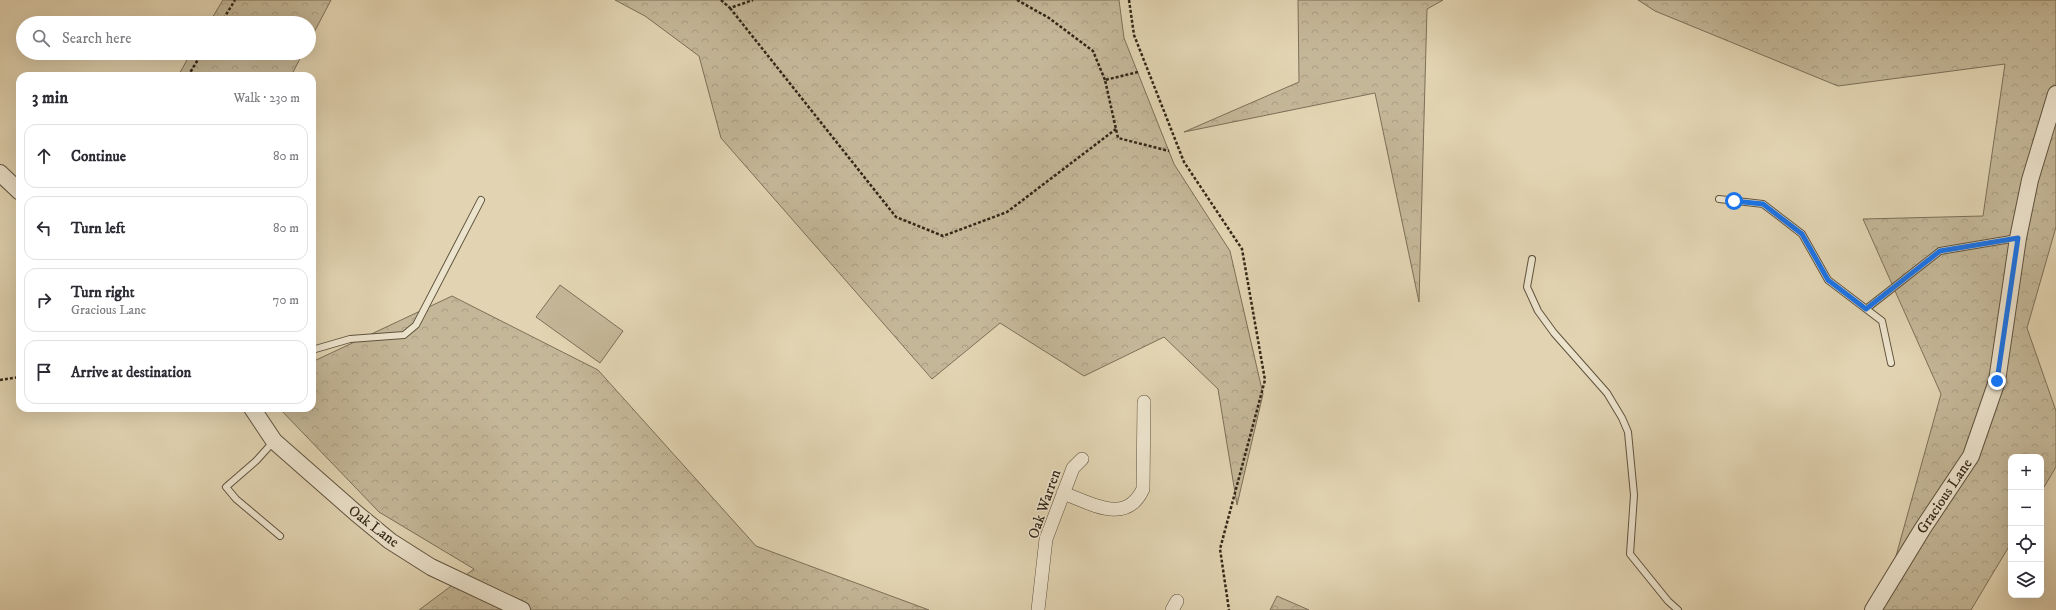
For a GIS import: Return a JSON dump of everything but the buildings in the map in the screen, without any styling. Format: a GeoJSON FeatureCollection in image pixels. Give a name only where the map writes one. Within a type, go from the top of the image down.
{"type":"FeatureCollection","features":[{"type":"Feature","properties":{"kind":"street","name":"Gracious Lane"},"geometry":{"type":"LineString","coordinates":[[1873,610],[1923,528],[1971,456],[1997,381],[2018,238],[2030,180],[2056,94]]}},
{"type":"Feature","properties":{"kind":"street"},"geometry":{"type":"LineString","coordinates":[[0,173],[16,188]]}},
{"type":"Feature","properties":{"kind":"street"},"geometry":{"type":"LineString","coordinates":[[1063,493],[1110,510],[1121,510],[1138,500],[1144,489],[1144,402]]}},
{"type":"Feature","properties":{"kind":"street","name":"Oak Lane"},"geometry":{"type":"LineString","coordinates":[[255,412],[274,441],[356,513],[390,540],[431,567],[522,610]]}},
{"type":"Feature","properties":{"kind":"street","name":"Oak Warren"},"geometry":{"type":"LineString","coordinates":[[1038,610],[1046,539],[1073,468],[1082,459]]}},
{"type":"Feature","properties":{"kind":"lane"},"geometry":{"type":"LineString","coordinates":[[1719,199],[1763,204],[1802,234],[1828,280],[1882,321],[1891,363]]}},
{"type":"Feature","properties":{"kind":"lane"},"geometry":{"type":"LineString","coordinates":[[316,349],[350,339],[404,335],[416,325],[481,200]]}},
{"type":"Feature","properties":{"kind":"lane"},"geometry":{"type":"LineString","coordinates":[[1866,309],[1940,251],[2018,238]]}},
{"type":"Feature","properties":{"kind":"lane"},"geometry":{"type":"LineString","coordinates":[[1532,259],[1527,287],[1538,311],[1554,333],[1607,393],[1622,418],[1628,432],[1634,495],[1630,554],[1668,601],[1678,610]]}},
{"type":"Feature","properties":{"kind":"lane"},"geometry":{"type":"LineString","coordinates":[[274,441],[256,461],[226,487],[236,499],[280,536]]}},
{"type":"Feature","properties":{"kind":"path"},"geometry":{"type":"LineString","coordinates":[[225,16],[235,0]]}},
{"type":"Feature","properties":{"kind":"path"},"geometry":{"type":"LineString","coordinates":[[721,0],[730,8],[896,217],[943,236],[1007,212],[1116,129]]}},
{"type":"Feature","properties":{"kind":"path"},"geometry":{"type":"LineString","coordinates":[[730,8],[753,0]]}},
{"type":"Feature","properties":{"kind":"path"},"geometry":{"type":"LineString","coordinates":[[1017,0],[1049,18],[1093,51],[1105,80],[1118,138],[1169,151]]}},
{"type":"Feature","properties":{"kind":"path"},"geometry":{"type":"LineString","coordinates":[[1129,0],[1134,35],[1184,162],[1242,249],[1265,380],[1220,549],[1228,610]]}},
{"type":"Feature","properties":{"kind":"path"},"geometry":{"type":"LineString","coordinates":[[190,72],[198,60]]}},
{"type":"Feature","properties":{"kind":"path"},"geometry":{"type":"LineString","coordinates":[[1105,80],[1138,72]]}},
{"type":"Feature","properties":{"kind":"path"},"geometry":{"type":"LineString","coordinates":[[0,380],[16,378]]}},
{"type":"Feature","properties":{"kind":"green space"},"geometry":{"type":"Polygon","coordinates":[[[223,0],[331,0],[316,29],[316,16],[213,16],[223,0]]]}},
{"type":"Feature","properties":{"kind":"green space"},"geometry":{"type":"Polygon","coordinates":[[[615,0],[1119,0],[1124,38],[1174,164],[1230,251],[1263,394],[1237,505],[1218,389],[1164,337],[1084,376],[1000,323],[932,379],[721,138],[699,56],[645,16],[615,0]]]}},
{"type":"Feature","properties":{"kind":"green space"},"geometry":{"type":"Polygon","coordinates":[[[1298,0],[1443,0],[1427,9],[1419,302],[1375,93],[1184,132],[1299,82],[1298,0]]]}},
{"type":"Feature","properties":{"kind":"green space"},"geometry":{"type":"Polygon","coordinates":[[[1638,0],[2056,0],[2056,227],[2027,328],[2056,411],[2056,467],[2044,487],[2044,454],[2008,454],[2008,548],[1971,610],[1881,610],[1941,394],[1863,219],[1983,216],[2005,64],[1838,86],[1655,11],[1638,0]]]}},
{"type":"Feature","properties":{"kind":"green space"},"geometry":{"type":"Polygon","coordinates":[[[187,60],[299,60],[293,72],[180,72],[187,60]]]}},
{"type":"Feature","properties":{"kind":"green space"},"geometry":{"type":"Polygon","coordinates":[[[560,285],[623,331],[600,363],[536,317],[560,285]]]}},
{"type":"Feature","properties":{"kind":"green space"},"geometry":{"type":"Polygon","coordinates":[[[452,296],[598,370],[756,546],[929,610],[419,610],[474,569],[379,512],[283,412],[316,412],[316,360],[452,296]]]}},
{"type":"Feature","properties":{"kind":"green space"},"geometry":{"type":"Polygon","coordinates":[[[1277,596],[1309,610],[1270,610],[1277,596]]]}},
{"type":"Feature","properties":{"kind":"route"},"geometry":{"type":"LineString","coordinates":[[1734,201],[1763,204],[1802,234],[1828,280],[1866,309],[1940,251],[2018,238],[1997,381]]}}]}
